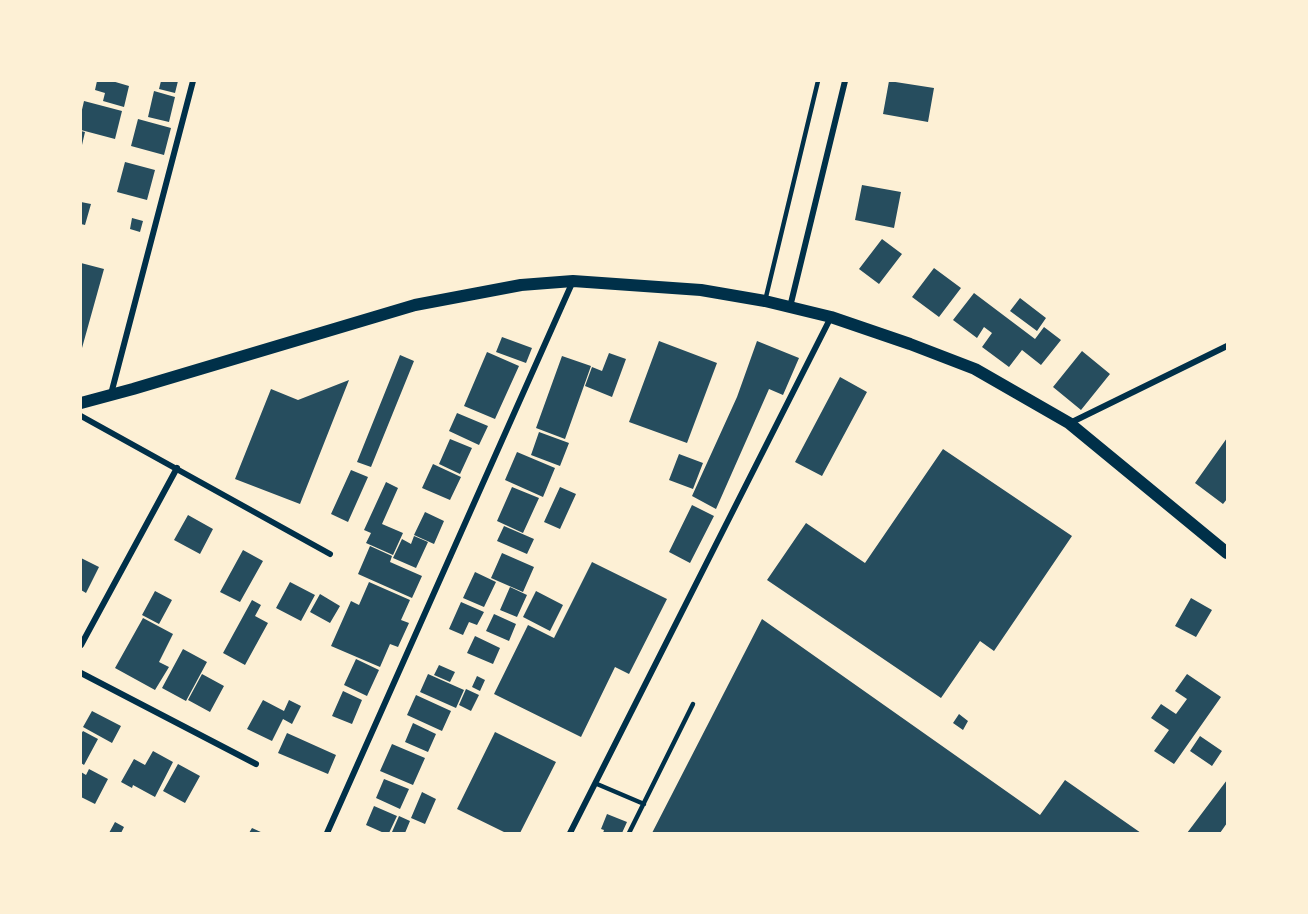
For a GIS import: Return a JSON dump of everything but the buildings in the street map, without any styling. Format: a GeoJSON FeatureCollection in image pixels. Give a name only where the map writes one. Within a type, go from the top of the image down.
{"type":"FeatureCollection","features":[{"type":"Feature","properties":{"kind":"main road"},"geometry":{"type":"LineString","coordinates":[[81,403],[415,305],[521,285],[573,281],[701,290],[765,301],[831,317],[975,369],[1069,423],[1227,553]]}},
{"type":"Feature","properties":{"kind":"street"},"geometry":{"type":"LineString","coordinates":[[110,395],[193,81]]}},
{"type":"Feature","properties":{"kind":"street"},"geometry":{"type":"LineString","coordinates":[[790,307],[845,81]]}},
{"type":"Feature","properties":{"kind":"street"},"geometry":{"type":"LineString","coordinates":[[327,833],[573,281]]}},
{"type":"Feature","properties":{"kind":"street"},"geometry":{"type":"LineString","coordinates":[[570,833],[597,784],[831,317]]}},
{"type":"Feature","properties":{"kind":"street"},"geometry":{"type":"LineString","coordinates":[[1069,423],[1227,346]]}},
{"type":"Feature","properties":{"kind":"street"},"geometry":{"type":"LineString","coordinates":[[81,416],[330,554]]}},
{"type":"Feature","properties":{"kind":"street"},"geometry":{"type":"LineString","coordinates":[[81,645],[177,468]]}},
{"type":"Feature","properties":{"kind":"street"},"geometry":{"type":"LineString","coordinates":[[81,673],[256,764]]}},
{"type":"Feature","properties":{"kind":"lane"},"geometry":{"type":"LineString","coordinates":[[765,301],[818,81]]}},
{"type":"Feature","properties":{"kind":"lane"},"geometry":{"type":"LineString","coordinates":[[629,833],[693,704]]}},
{"type":"Feature","properties":{"kind":"lane"},"geometry":{"type":"LineString","coordinates":[[597,784],[644,804]]}}]}
